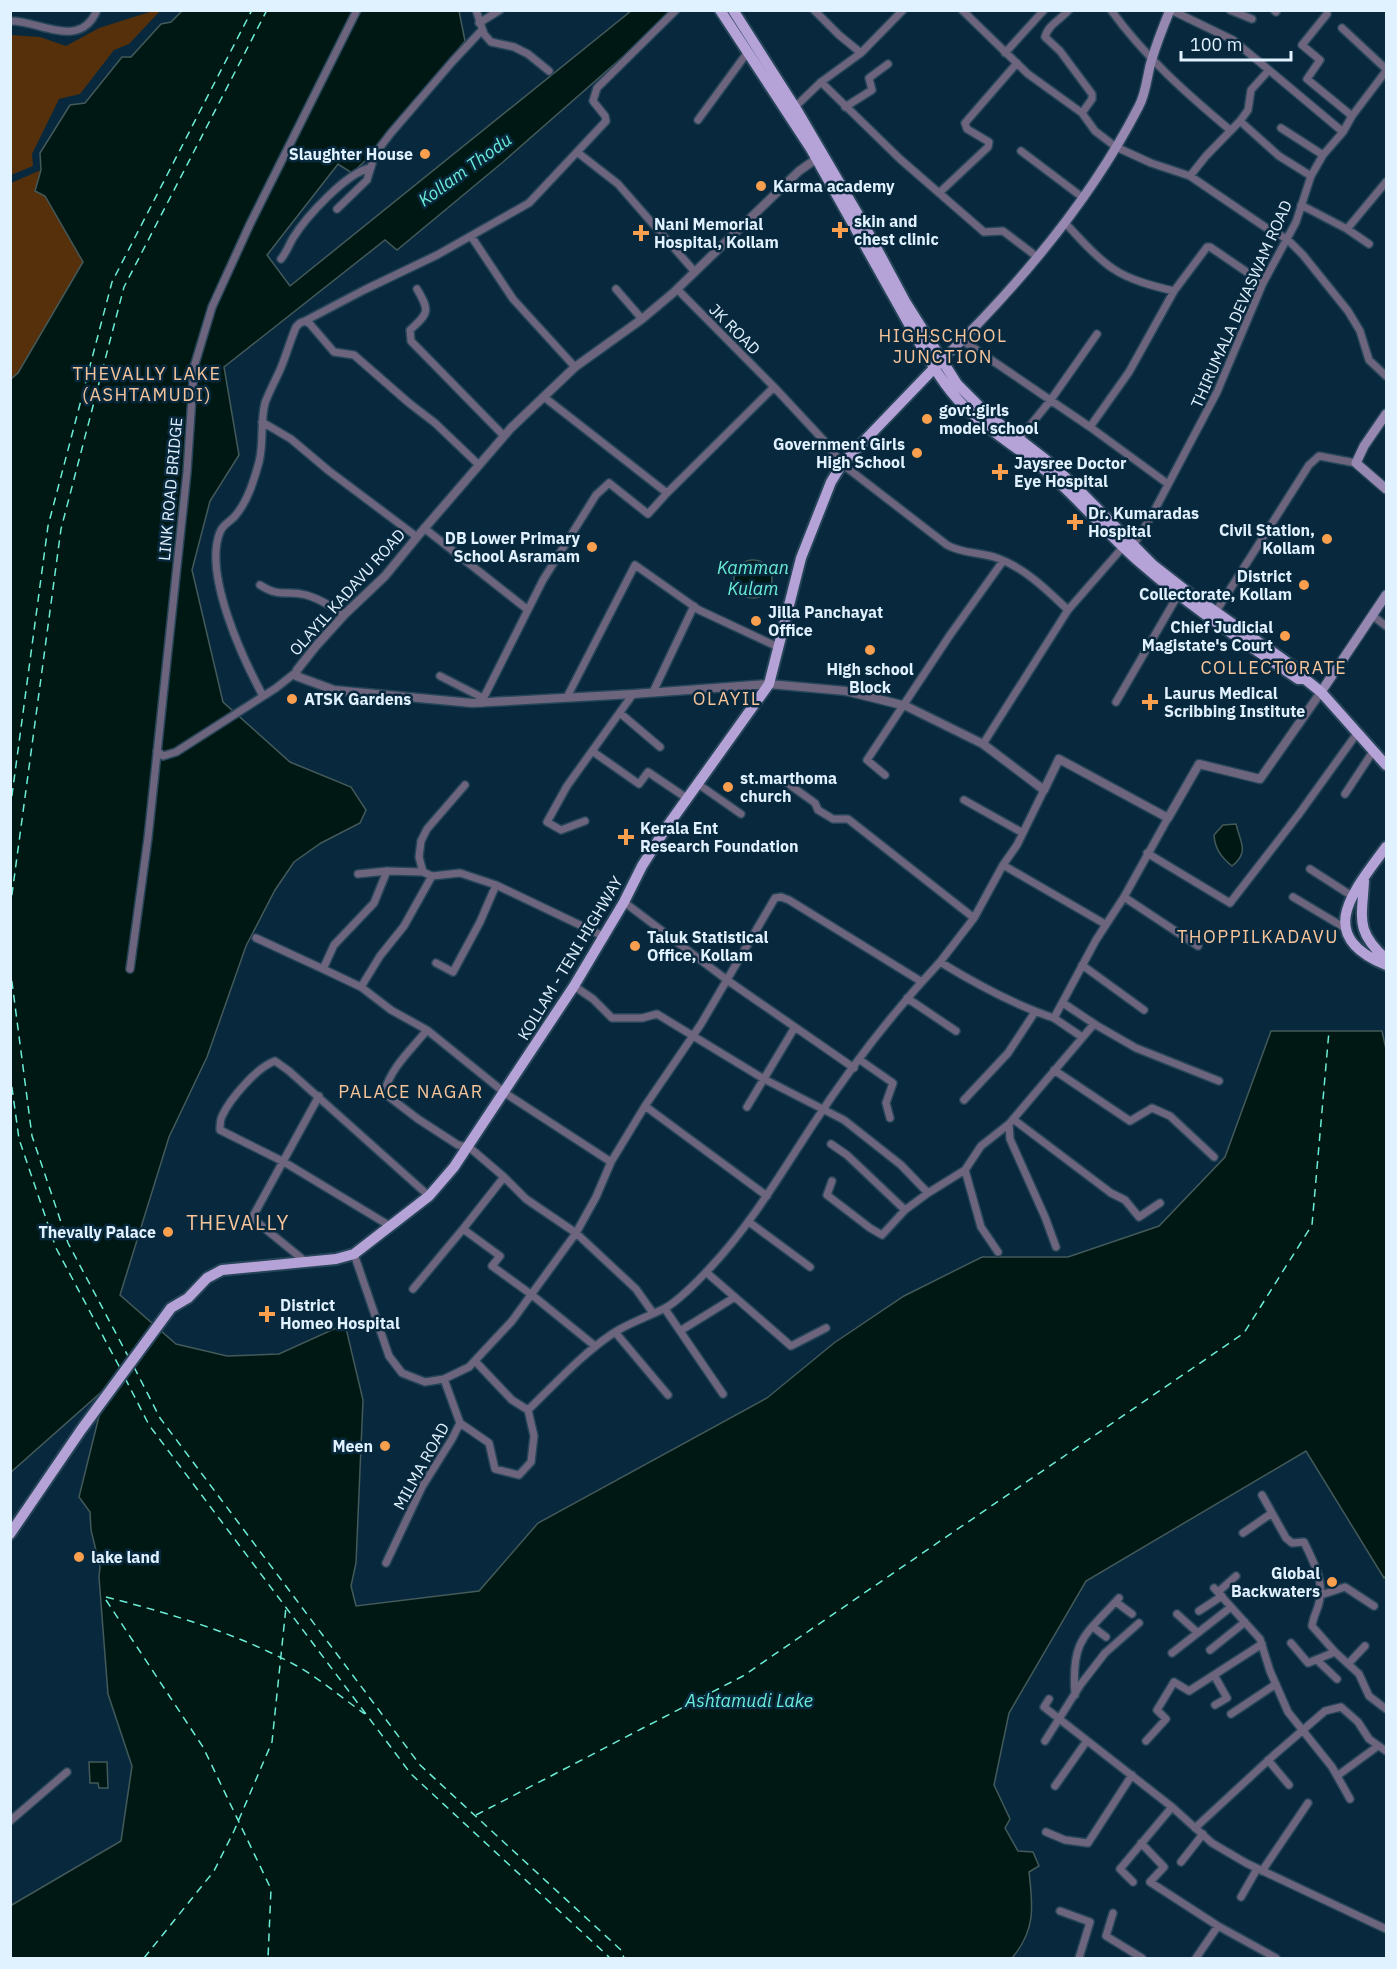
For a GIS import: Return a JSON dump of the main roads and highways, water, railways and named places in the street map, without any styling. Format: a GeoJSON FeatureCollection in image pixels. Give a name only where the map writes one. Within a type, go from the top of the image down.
{"type":"FeatureCollection","features":[{"type":"Feature","properties":{"kind":"main road"},"geometry":{"type":"LineString","coordinates":[[720,10],[741,32],[795,107],[954,395],[971,413],[1046,470],[1128,546],[1213,615],[1298,679],[1305,679],[1321,692],[1386,765]]}},
{"type":"Feature","properties":{"kind":"main road"},"geometry":{"type":"LineString","coordinates":[[733,10],[747,53],[820,156]]}},
{"type":"Feature","properties":{"kind":"main road"},"geometry":{"type":"LineString","coordinates":[[938,365],[1065,223],[1107,165],[1141,103],[1152,60],[1171,10]]}},
{"type":"Feature","properties":{"kind":"main road"},"geometry":{"type":"LineString","coordinates":[[938,365],[976,404],[1081,492],[1141,564],[1178,595],[1213,615]]}},
{"type":"Feature","properties":{"kind":"main road","name":"KOLLAM - TENI HIGHWAY"},"geometry":{"type":"LineString","coordinates":[[10,1534],[81,1430],[171,1308],[188,1298],[207,1278],[222,1270],[336,1259],[354,1254],[429,1196],[469,1148],[605,937],[642,866],[770,684],[801,558],[831,482],[842,464],[938,365]]}},
{"type":"Feature","properties":{"kind":"main road"},"geometry":{"type":"LineString","coordinates":[[1386,414],[1364,446],[1356,463],[1386,489]]}},
{"type":"Feature","properties":{"kind":"main road"},"geometry":{"type":"LineString","coordinates":[[1321,692],[1386,595]]}},
{"type":"Feature","properties":{"kind":"main road"},"geometry":{"type":"LineString","coordinates":[[1386,848],[1352,896],[1346,915],[1345,928],[1351,943],[1359,951],[1386,964]]}},
{"type":"Feature","properties":{"kind":"main road"},"geometry":{"type":"LineString","coordinates":[[1364,878],[1362,927],[1370,942],[1386,959]]}},
{"type":"Feature","properties":{"kind":"water","name":"Ashtamudi Lake"},"geometry":{"type":"Polygon","coordinates":[[[182,11],[459,11],[465,41],[366,160],[352,173],[338,164],[267,255],[290,286],[631,11],[675,11],[503,162],[397,250],[385,240],[224,367],[239,455],[210,501],[192,570],[223,702],[290,762],[351,787],[366,810],[360,823],[321,843],[294,862],[275,890],[246,946],[207,1057],[169,1137],[120,1295],[176,1344],[227,1356],[279,1354],[345,1324],[363,1400],[356,1563],[351,1586],[356,1606],[479,1591],[538,1523],[767,1398],[834,1343],[904,1296],[982,1257],[1068,1257],[1159,1226],[1225,1157],[1271,1031],[1382,1031],[1386,1049],[1386,1576],[1384,1578],[1306,1451],[1086,1581],[1009,1713],[994,1785],[1010,1819],[1005,1828],[1018,1851],[1033,1852],[1039,1866],[1029,1872],[1031,1917],[1025,1938],[1012,1958],[11,1958],[10,1906],[121,1841],[132,1766],[108,1694],[100,1567],[91,1530],[90,1512],[79,1497],[106,1388],[11,1472],[11,379],[18,373],[83,262],[45,196],[35,191],[41,170],[40,153],[70,105],[85,103],[122,57],[131,57],[161,24],[171,22],[182,11]]]}},
{"type":"Feature","properties":{"kind":"water","name":"Kamman Kulam"},"geometry":{"type":"Polygon","coordinates":[[[753,560],[766,566],[772,579],[766,592],[753,598],[740,592],[734,579],[740,566],[753,560]]]}},
{"type":"Feature","properties":{"kind":"water"},"geometry":{"type":"Polygon","coordinates":[[[1236,824],[1242,851],[1238,861],[1232,866],[1219,852],[1214,835],[1223,825],[1236,824]]]}},
{"type":"Feature","properties":{"kind":"water"},"geometry":{"type":"Polygon","coordinates":[[[89,1762],[107,1762],[108,1788],[99,1788],[98,1783],[90,1783],[89,1762]]]}},
{"type":"Feature","properties":{"kind":"place","name":"Slaughter House"},"geometry":{"type":"Point","coordinates":[425,154]}},
{"type":"Feature","properties":{"kind":"place","name":"Karma academy"},"geometry":{"type":"Point","coordinates":[761,186]}},
{"type":"Feature","properties":{"kind":"place","name":"skin and chest clinic"},"geometry":{"type":"Point","coordinates":[840,230]}},
{"type":"Feature","properties":{"kind":"place","name":"Nani Memorial Hospital, Kollam"},"geometry":{"type":"Point","coordinates":[641,233]}},
{"type":"Feature","properties":{"kind":"place","name":"govt.girls model school"},"geometry":{"type":"Point","coordinates":[927,419]}},
{"type":"Feature","properties":{"kind":"place","name":"Government Girls High School"},"geometry":{"type":"Point","coordinates":[917,453]}},
{"type":"Feature","properties":{"kind":"place","name":"Jaysree Doctor Eye Hospital"},"geometry":{"type":"Point","coordinates":[1000,472]}},
{"type":"Feature","properties":{"kind":"place","name":"Dr. Kumaradas Hospital"},"geometry":{"type":"Point","coordinates":[1075,522]}},
{"type":"Feature","properties":{"kind":"place","name":"Civil Station, Kollam"},"geometry":{"type":"Point","coordinates":[1327,539]}},
{"type":"Feature","properties":{"kind":"place","name":"DB Lower Primary School Asramam"},"geometry":{"type":"Point","coordinates":[592,547]}},
{"type":"Feature","properties":{"kind":"place","name":"District Collectorate, Kollam"},"geometry":{"type":"Point","coordinates":[1304,585]}},
{"type":"Feature","properties":{"kind":"place","name":"Jilla Panchayat Office"},"geometry":{"type":"Point","coordinates":[756,621]}},
{"type":"Feature","properties":{"kind":"place","name":"Chief Judicial Magistate's Court"},"geometry":{"type":"Point","coordinates":[1285,636]}},
{"type":"Feature","properties":{"kind":"place","name":"High school Block"},"geometry":{"type":"Point","coordinates":[870,650]}},
{"type":"Feature","properties":{"kind":"place","name":"ATSK Gardens"},"geometry":{"type":"Point","coordinates":[292,699]}},
{"type":"Feature","properties":{"kind":"place","name":"Laurus Medical Scribbing Institute"},"geometry":{"type":"Point","coordinates":[1150,702]}},
{"type":"Feature","properties":{"kind":"place","name":"st.marthoma church"},"geometry":{"type":"Point","coordinates":[728,787]}},
{"type":"Feature","properties":{"kind":"place","name":"Kerala Ent Research Foundation"},"geometry":{"type":"Point","coordinates":[626,837]}},
{"type":"Feature","properties":{"kind":"place","name":"Taluk Statistical Office, Kollam"},"geometry":{"type":"Point","coordinates":[635,946]}},
{"type":"Feature","properties":{"kind":"place","name":"Thevally Palace"},"geometry":{"type":"Point","coordinates":[168,1232]}},
{"type":"Feature","properties":{"kind":"place","name":"District Homeo Hospital"},"geometry":{"type":"Point","coordinates":[267,1314]}},
{"type":"Feature","properties":{"kind":"place","name":"Meen"},"geometry":{"type":"Point","coordinates":[385,1446]}},
{"type":"Feature","properties":{"kind":"place","name":"lake land"},"geometry":{"type":"Point","coordinates":[79,1557]}},
{"type":"Feature","properties":{"kind":"place","name":"Global Backwaters"},"geometry":{"type":"Point","coordinates":[1332,1582]}},
{"type":"Feature","properties":{"kind":"district","name":"HIGHSCHOOL JUNCTION"},"geometry":{"type":"Point","coordinates":[943,346]}},
{"type":"Feature","properties":{"kind":"district","name":"THEVALLY LAKE (ASHTAMUDI)"},"geometry":{"type":"Point","coordinates":[147,384]}},
{"type":"Feature","properties":{"kind":"district","name":"COLLECTORATE"},"geometry":{"type":"Point","coordinates":[1274,668]}},
{"type":"Feature","properties":{"kind":"district","name":"OLAYIL"},"geometry":{"type":"Point","coordinates":[727,699]}},
{"type":"Feature","properties":{"kind":"district","name":"THOPPILKADAVU"},"geometry":{"type":"Point","coordinates":[1258,937]}},
{"type":"Feature","properties":{"kind":"district","name":"PALACE NAGAR"},"geometry":{"type":"Point","coordinates":[411,1092]}},
{"type":"Feature","properties":{"kind":"district","name":"THEVALLY"},"geometry":{"type":"Point","coordinates":[238,1223]}},
{"type":"Feature","properties":{"kind":"water label","name":"Kollam Thodu"},"geometry":{"type":"Point","coordinates":[465,170]}}]}
